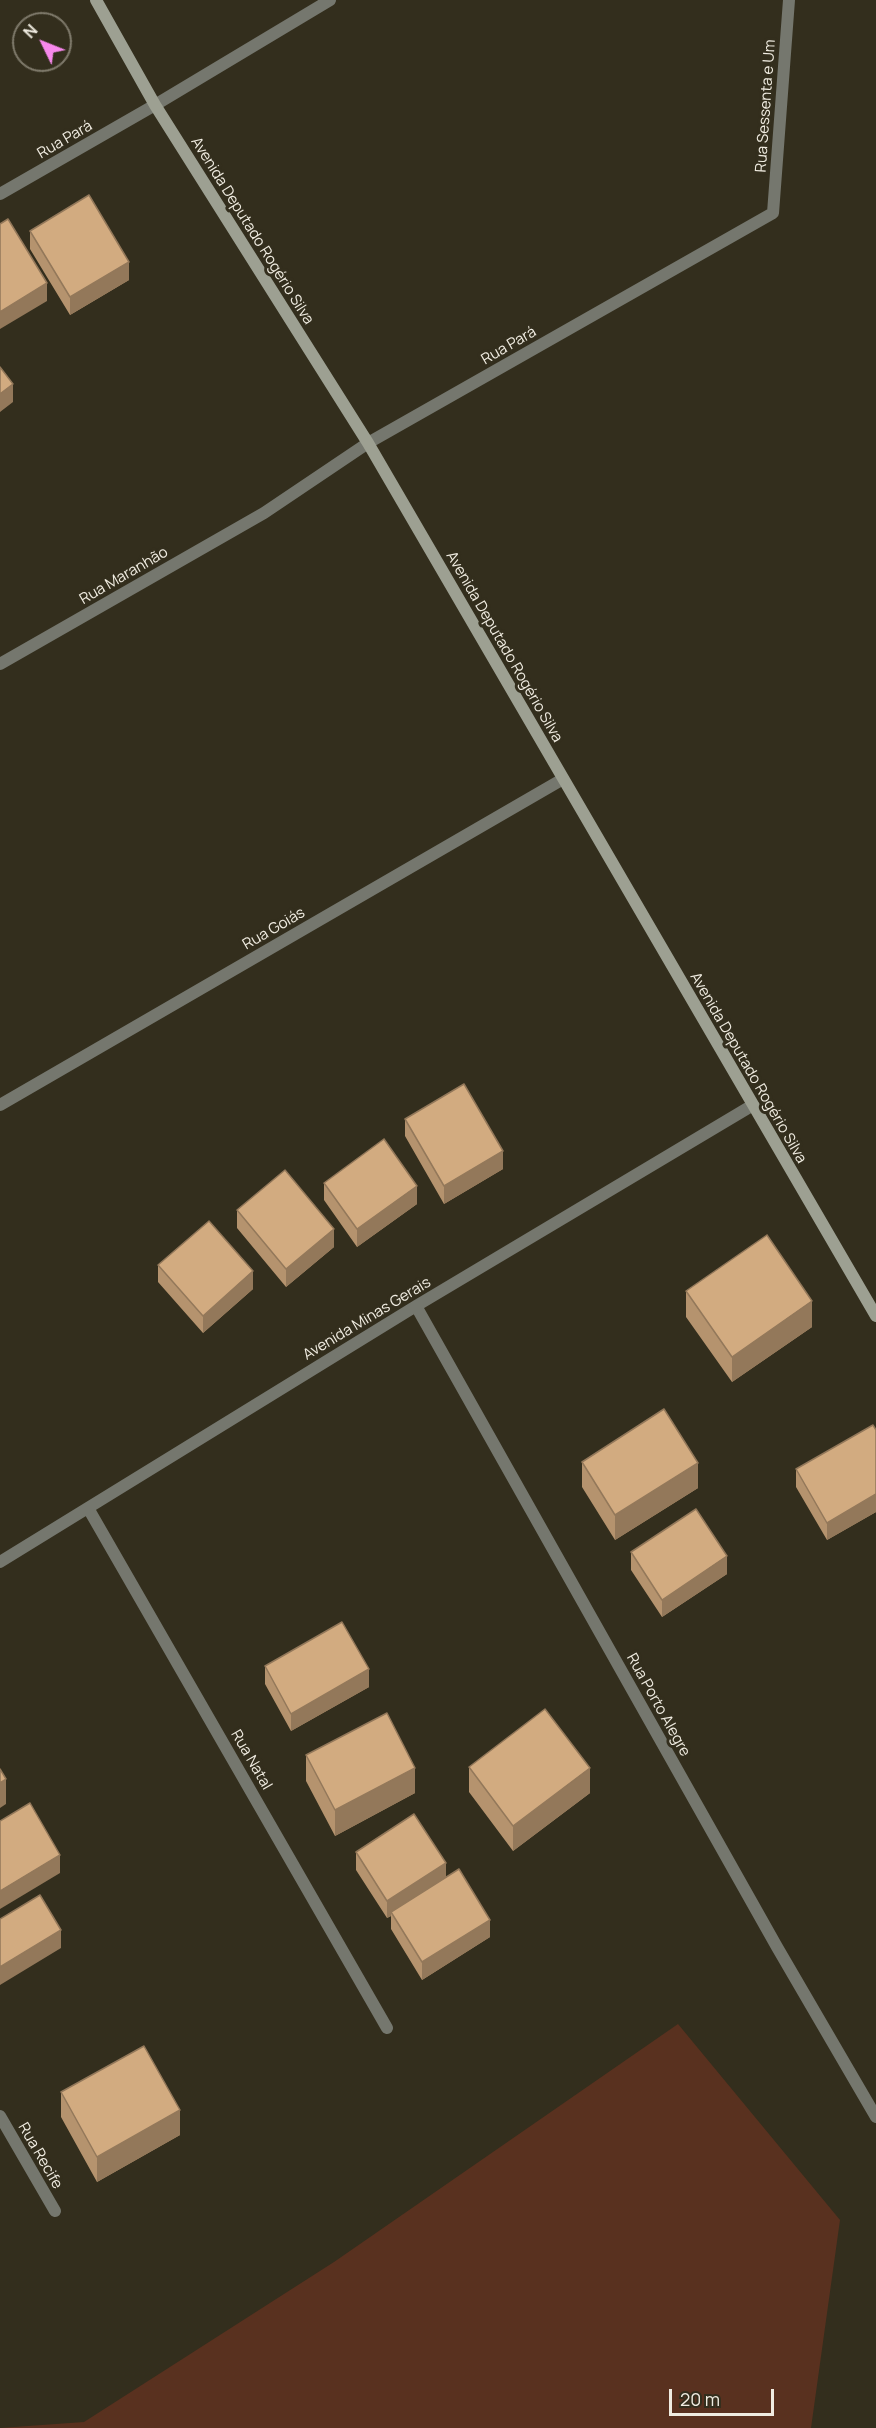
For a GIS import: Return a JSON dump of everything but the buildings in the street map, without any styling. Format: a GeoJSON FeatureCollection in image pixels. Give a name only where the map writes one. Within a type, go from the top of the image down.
{"type":"FeatureCollection","features":[{"type":"Feature","properties":{"kind":"main road","name":"Avenida Deputado Rogério Silva"},"geometry":{"type":"LineString","coordinates":[[96,0],[155,105],[368,443],[876,1316]]}},
{"type":"Feature","properties":{"kind":"street","name":"Rua Pará"},"geometry":{"type":"LineString","coordinates":[[0,194],[155,105],[330,0]]}},
{"type":"Feature","properties":{"kind":"street","name":"Rua Sessenta e Um"},"geometry":{"type":"LineString","coordinates":[[773,213],[789,0]]}},
{"type":"Feature","properties":{"kind":"street","name":"Rua Pará"},"geometry":{"type":"LineString","coordinates":[[264,513],[368,443],[773,213]]}},
{"type":"Feature","properties":{"kind":"street","name":"Rua Maranhão"},"geometry":{"type":"LineString","coordinates":[[0,664],[264,513]]}},
{"type":"Feature","properties":{"kind":"street","name":"Rua Goiás"},"geometry":{"type":"LineString","coordinates":[[0,1105],[563,778]]}},
{"type":"Feature","properties":{"kind":"street","name":"Avenida Minas Gerais"},"geometry":{"type":"LineString","coordinates":[[0,1563],[416,1306],[753,1105]]}},
{"type":"Feature","properties":{"kind":"street","name":"Rua Porto Alegre"},"geometry":{"type":"LineString","coordinates":[[416,1306],[777,1947],[876,2118]]}},
{"type":"Feature","properties":{"kind":"street","name":"Rua Natal"},"geometry":{"type":"LineString","coordinates":[[88,1508],[387,2028]]}},
{"type":"Feature","properties":{"kind":"street","name":"Rua Recife"},"geometry":{"type":"LineString","coordinates":[[0,2116],[55,2211]]}},
{"type":"Feature","properties":{"kind":"shaded area"},"geometry":{"type":"Polygon","coordinates":[[[678,2024],[840,2220],[811,2428],[0,2428],[84,2422],[334,2262],[678,2024]]]}}]}
